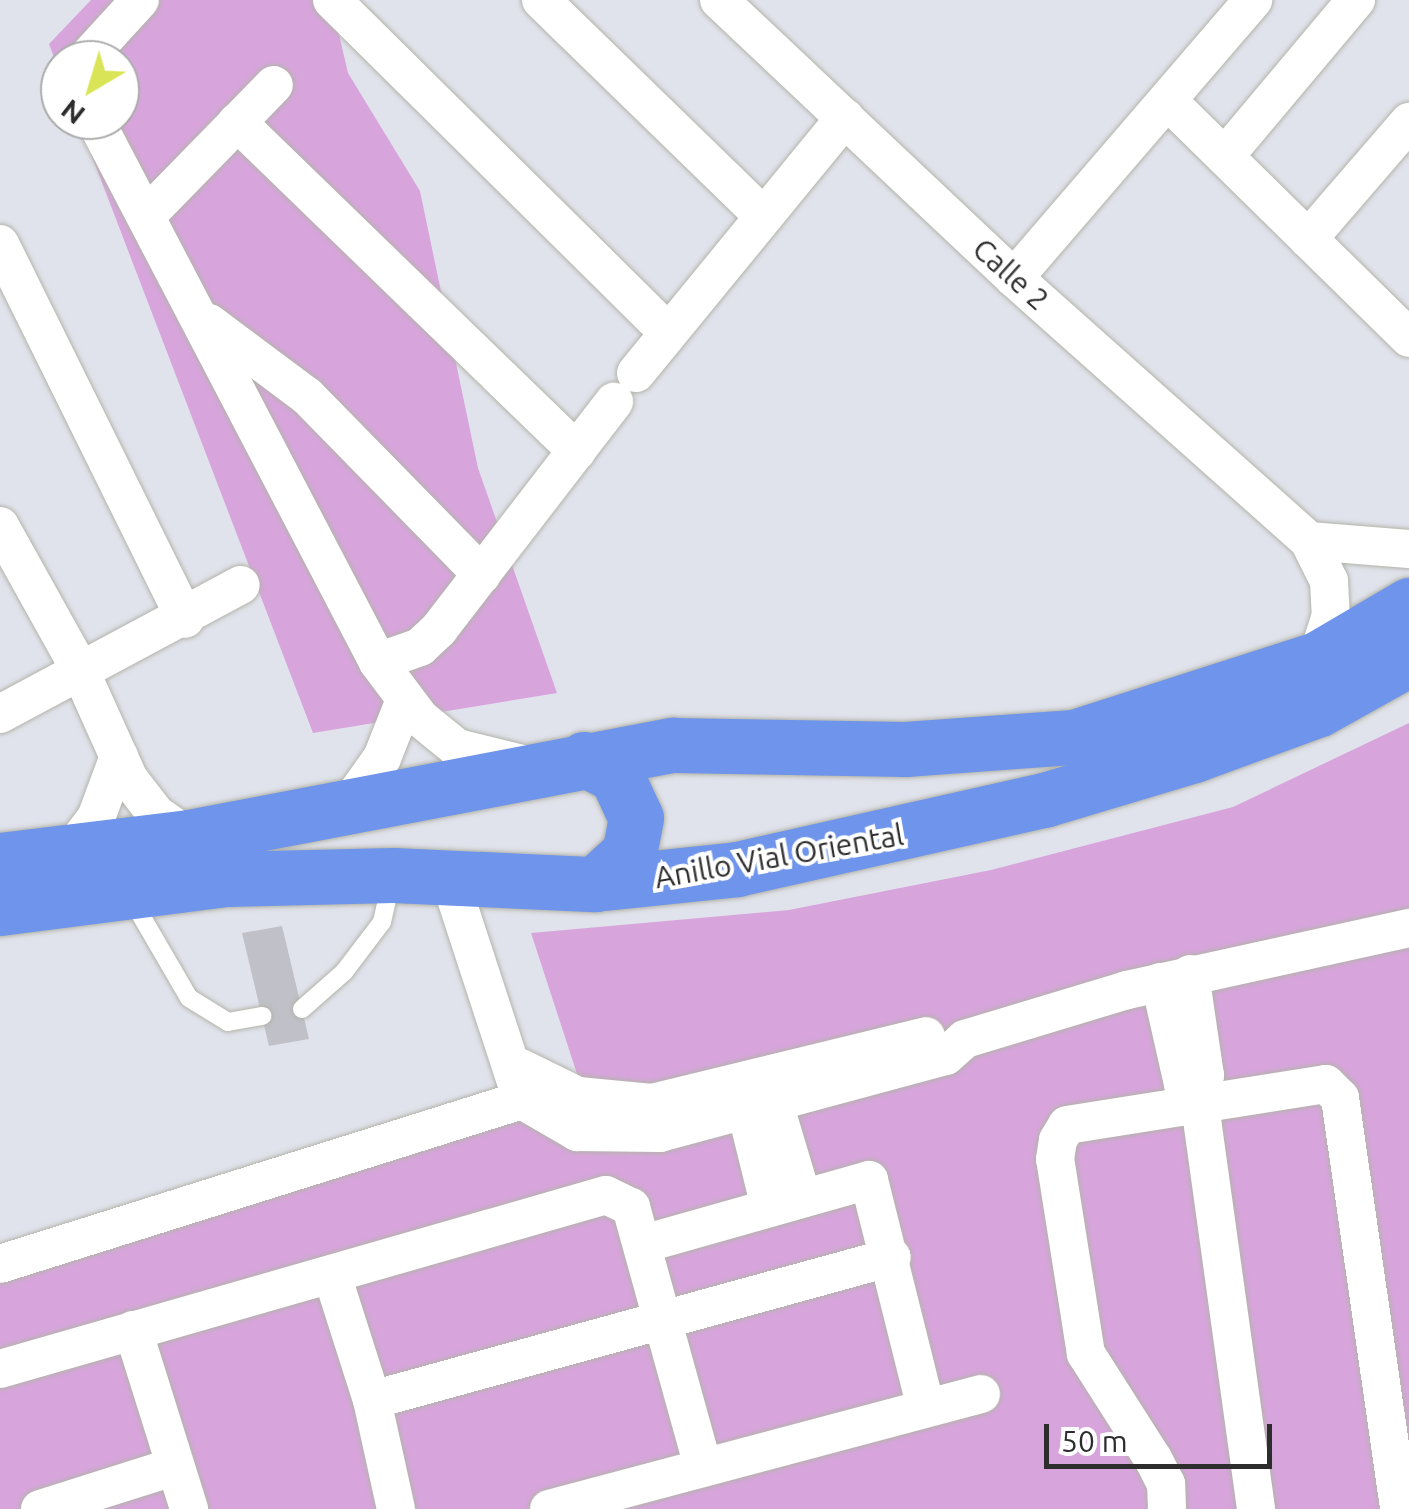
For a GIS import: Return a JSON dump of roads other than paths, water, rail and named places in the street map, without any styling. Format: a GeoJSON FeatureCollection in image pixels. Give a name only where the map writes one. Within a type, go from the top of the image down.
{"type":"FeatureCollection","features":[{"type":"Feature","properties":{"kind":"highway"},"geometry":{"type":"LineString","coordinates":[[0,860],[188,837],[674,744],[905,749],[1074,737],[1317,660],[1409,605]]}},
{"type":"Feature","properties":{"kind":"highway","name":"Anillo Vial Oriental"},"geometry":{"type":"LineString","coordinates":[[0,908],[242,878],[393,875],[595,884],[737,869],[1044,800],[1319,709],[1409,659]]}},
{"type":"Feature","properties":{"kind":"highway"},"geometry":{"type":"LineString","coordinates":[[562,763],[616,776],[636,818],[630,853],[595,884]]}},
{"type":"Feature","properties":{"kind":"street"},"geometry":{"type":"LineString","coordinates":[[103,40],[140,0]]}},
{"type":"Feature","properties":{"kind":"street"},"geometry":{"type":"LineString","coordinates":[[332,0],[668,332]]}},
{"type":"Feature","properties":{"kind":"street"},"geometry":{"type":"LineString","coordinates":[[542,0],[762,215]]}},
{"type":"Feature","properties":{"kind":"street","name":"Calle 2"},"geometry":{"type":"LineString","coordinates":[[719,0],[1014,278],[1309,541],[1329,581],[1330,615],[1317,660]]}},
{"type":"Feature","properties":{"kind":"street"},"geometry":{"type":"LineString","coordinates":[[1014,278],[1253,0]]}},
{"type":"Feature","properties":{"kind":"street"},"geometry":{"type":"LineString","coordinates":[[1225,156],[1356,0]]}},
{"type":"Feature","properties":{"kind":"street"},"geometry":{"type":"LineString","coordinates":[[146,216],[274,84]]}},
{"type":"Feature","properties":{"kind":"street"},"geometry":{"type":"LineString","coordinates":[[1168,101],[1308,239],[1401,315]]}},
{"type":"Feature","properties":{"kind":"street"},"geometry":{"type":"LineString","coordinates":[[378,662],[420,647],[482,575],[668,332],[845,118]]}},
{"type":"Feature","properties":{"kind":"street"},"geometry":{"type":"LineString","coordinates":[[237,122],[577,451]]}},
{"type":"Feature","properties":{"kind":"street"},"geometry":{"type":"LineString","coordinates":[[1308,239],[1409,122]]}},
{"type":"Feature","properties":{"kind":"street"},"geometry":{"type":"LineString","coordinates":[[106,140],[378,662],[405,700],[457,748],[562,763]]}},
{"type":"Feature","properties":{"kind":"street"},"geometry":{"type":"LineString","coordinates":[[0,244],[186,619]]}},
{"type":"Feature","properties":{"kind":"street"},"geometry":{"type":"LineString","coordinates":[[200,316],[307,396],[482,575]]}},
{"type":"Feature","properties":{"kind":"street"},"geometry":{"type":"LineString","coordinates":[[0,526],[79,668],[142,800],[188,837]]}},
{"type":"Feature","properties":{"kind":"street"},"geometry":{"type":"LineString","coordinates":[[1309,541],[1409,550]]}},
{"type":"Feature","properties":{"kind":"street"},"geometry":{"type":"LineString","coordinates":[[0,714],[79,668],[186,619],[241,586]]}},
{"type":"Feature","properties":{"kind":"street"},"geometry":{"type":"LineString","coordinates":[[347,808],[382,758],[405,700]]}},
{"type":"Feature","properties":{"kind":"street"},"geometry":{"type":"LineString","coordinates":[[70,852],[96,818],[120,756]]}},
{"type":"Feature","properties":{"kind":"street"},"geometry":{"type":"LineString","coordinates":[[449,877],[510,1062],[533,1091],[577,1132],[660,1134],[755,1090],[946,1056],[966,1040],[1175,978],[1409,928]]}},
{"type":"Feature","properties":{"kind":"street"},"geometry":{"type":"LineString","coordinates":[[1175,978],[1205,1075],[1200,1104],[1256,1509]]}},
{"type":"Feature","properties":{"kind":"street"},"geometry":{"type":"LineString","coordinates":[[1167,1509],[1166,1484],[1153,1459],[1086,1354],[1056,1159],[1068,1125],[1317,1084],[1340,1098],[1398,1509]]}},
{"type":"Feature","properties":{"kind":"street"},"geometry":{"type":"LineString","coordinates":[[755,1090],[786,1202]]}},
{"type":"Feature","properties":{"kind":"street"},"geometry":{"type":"LineString","coordinates":[[0,1264],[533,1091]]}},
{"type":"Feature","properties":{"kind":"street"},"geometry":{"type":"LineString","coordinates":[[643,1244],[869,1180],[892,1257],[926,1408]]}},
{"type":"Feature","properties":{"kind":"street"},"geometry":{"type":"LineString","coordinates":[[0,1369],[606,1195],[631,1207],[667,1319],[703,1467]]}},
{"type":"Feature","properties":{"kind":"street"},"geometry":{"type":"LineString","coordinates":[[372,1400],[892,1257]]}},
{"type":"Feature","properties":{"kind":"street"},"geometry":{"type":"LineString","coordinates":[[332,1274],[372,1400],[396,1509]]}},
{"type":"Feature","properties":{"kind":"street"},"geometry":{"type":"LineString","coordinates":[[133,1330],[188,1509]]}},
{"type":"Feature","properties":{"kind":"street"},"geometry":{"type":"LineString","coordinates":[[549,1509],[982,1394]]}},
{"type":"Feature","properties":{"kind":"street"},"geometry":{"type":"LineString","coordinates":[[40,1509],[173,1467]]}},
{"type":"Feature","properties":{"kind":"lane"},"geometry":{"type":"LineString","coordinates":[[302,1009],[344,972],[382,922],[393,875]]}},
{"type":"Feature","properties":{"kind":"lane"},"geometry":{"type":"LineString","coordinates":[[127,891],[189,998],[228,1022],[262,1016]]}}]}
